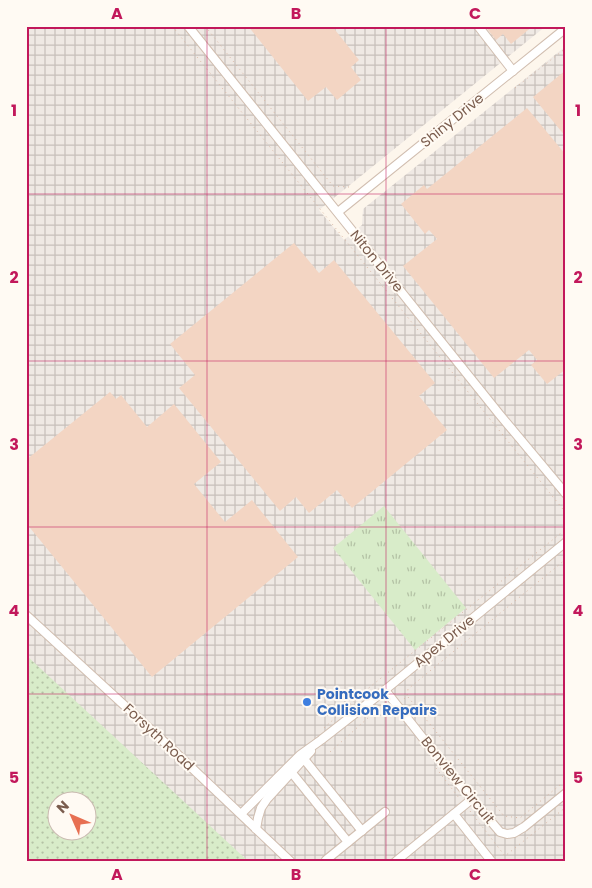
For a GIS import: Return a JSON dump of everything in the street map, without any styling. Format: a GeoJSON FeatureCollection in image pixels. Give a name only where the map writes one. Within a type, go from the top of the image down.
{"type":"FeatureCollection","features":[{"type":"Feature","properties":{"kind":"street","name":"Niton Drive"},"geometry":{"type":"LineString","coordinates":[[188,26],[566,494]]}},
{"type":"Feature","properties":{"kind":"street"},"geometry":{"type":"LineString","coordinates":[[478,26],[513,71]]}},
{"type":"Feature","properties":{"kind":"street","name":"Shiny Drive"},"geometry":{"type":"LineString","coordinates":[[338,212],[566,28]]}},
{"type":"Feature","properties":{"kind":"street","name":"Apex Drive"},"geometry":{"type":"LineString","coordinates":[[241,814],[300,755],[384,690],[566,542]]}},
{"type":"Feature","properties":{"kind":"street","name":"Forsyth Road"},"geometry":{"type":"LineString","coordinates":[[26,615],[241,814],[290,862]]}},
{"type":"Feature","properties":{"kind":"street","name":"Bonview Circuit"},"geometry":{"type":"LineString","coordinates":[[384,690],[500,832],[514,833],[566,793]]}},
{"type":"Feature","properties":{"kind":"street","name":"Apex Drive"},"geometry":{"type":"LineString","coordinates":[[256,829],[261,808],[321,740]]}},
{"type":"Feature","properties":{"kind":"street"},"geometry":{"type":"LineString","coordinates":[[304,759],[362,831]]}},
{"type":"Feature","properties":{"kind":"street"},"geometry":{"type":"LineString","coordinates":[[292,773],[348,842]]}},
{"type":"Feature","properties":{"kind":"street"},"geometry":{"type":"LineString","coordinates":[[395,862],[472,799]]}},
{"type":"Feature","properties":{"kind":"street"},"geometry":{"type":"LineString","coordinates":[[326,860],[386,812]]}},
{"type":"Feature","properties":{"kind":"street"},"geometry":{"type":"LineString","coordinates":[[454,814],[492,862]]}},
{"type":"Feature","properties":{"kind":"street"},"geometry":{"type":"LineString","coordinates":[[404,854],[411,862]]}},
{"type":"Feature","properties":{"kind":"path"},"geometry":{"type":"LineString","coordinates":[[172,26],[566,512]]}},
{"type":"Feature","properties":{"kind":"path"},"geometry":{"type":"LineString","coordinates":[[205,26],[334,186],[349,187]]}},
{"type":"Feature","properties":{"kind":"path"},"geometry":{"type":"LineString","coordinates":[[516,88],[566,48]]}},
{"type":"Feature","properties":{"kind":"path"},"geometry":{"type":"LineString","coordinates":[[324,727],[365,691],[566,528]]}},
{"type":"Feature","properties":{"kind":"path"},"geometry":{"type":"LineString","coordinates":[[566,559],[408,689],[408,696],[504,816],[520,818],[566,780]]}},
{"type":"Feature","properties":{"kind":"path"},"geometry":{"type":"LineString","coordinates":[[330,752],[378,708],[391,710],[408,696]]}},
{"type":"Feature","properties":{"kind":"shaded area"},"geometry":{"type":"Polygon","coordinates":[[[26,26],[546,26],[319,210],[344,240],[362,225],[363,209],[566,46],[566,862],[26,862],[26,26]]]}},
{"type":"Feature","properties":{"kind":"green space"},"geometry":{"type":"Polygon","coordinates":[[[384,506],[466,608],[415,650],[333,548],[384,506]]]}},
{"type":"Feature","properties":{"kind":"green space"},"geometry":{"type":"Polygon","coordinates":[[[26,655],[249,862],[26,862],[26,655]]]}},
{"type":"Feature","properties":{"kind":"building"},"geometry":{"type":"Polygon","coordinates":[[[248,26],[332,26],[359,60],[351,67],[361,80],[337,100],[326,87],[308,101],[248,26]]]}},
{"type":"Feature","properties":{"kind":"building"},"geometry":{"type":"Polygon","coordinates":[[[485,26],[533,26],[511,44],[503,34],[496,40],[485,26]]]}},
{"type":"Feature","properties":{"kind":"building"},"geometry":{"type":"Polygon","coordinates":[[[566,70],[566,137],[533,97],[566,70]]]}},
{"type":"Feature","properties":{"kind":"building"},"geometry":{"type":"Polygon","coordinates":[[[527,108],[566,155],[566,369],[547,384],[531,365],[537,360],[529,350],[494,378],[403,266],[437,239],[429,230],[425,234],[401,204],[424,185],[427,189],[527,108]]]}},
{"type":"Feature","properties":{"kind":"building"},"geometry":{"type":"Polygon","coordinates":[[[294,243],[319,273],[334,260],[435,383],[419,396],[447,430],[352,508],[337,490],[309,513],[296,497],[280,511],[179,388],[195,375],[170,344],[294,243]]]}},
{"type":"Feature","properties":{"kind":"building"},"geometry":{"type":"Polygon","coordinates":[[[110,392],[116,399],[121,395],[147,427],[174,404],[221,462],[194,484],[225,522],[252,500],[298,557],[152,677],[26,523],[26,460],[110,392]]]}},
{"type":"Feature","properties":{"kind":"place","name":"Pointcook Collision Repairs"},"geometry":{"type":"Point","coordinates":[307,702]}}]}
